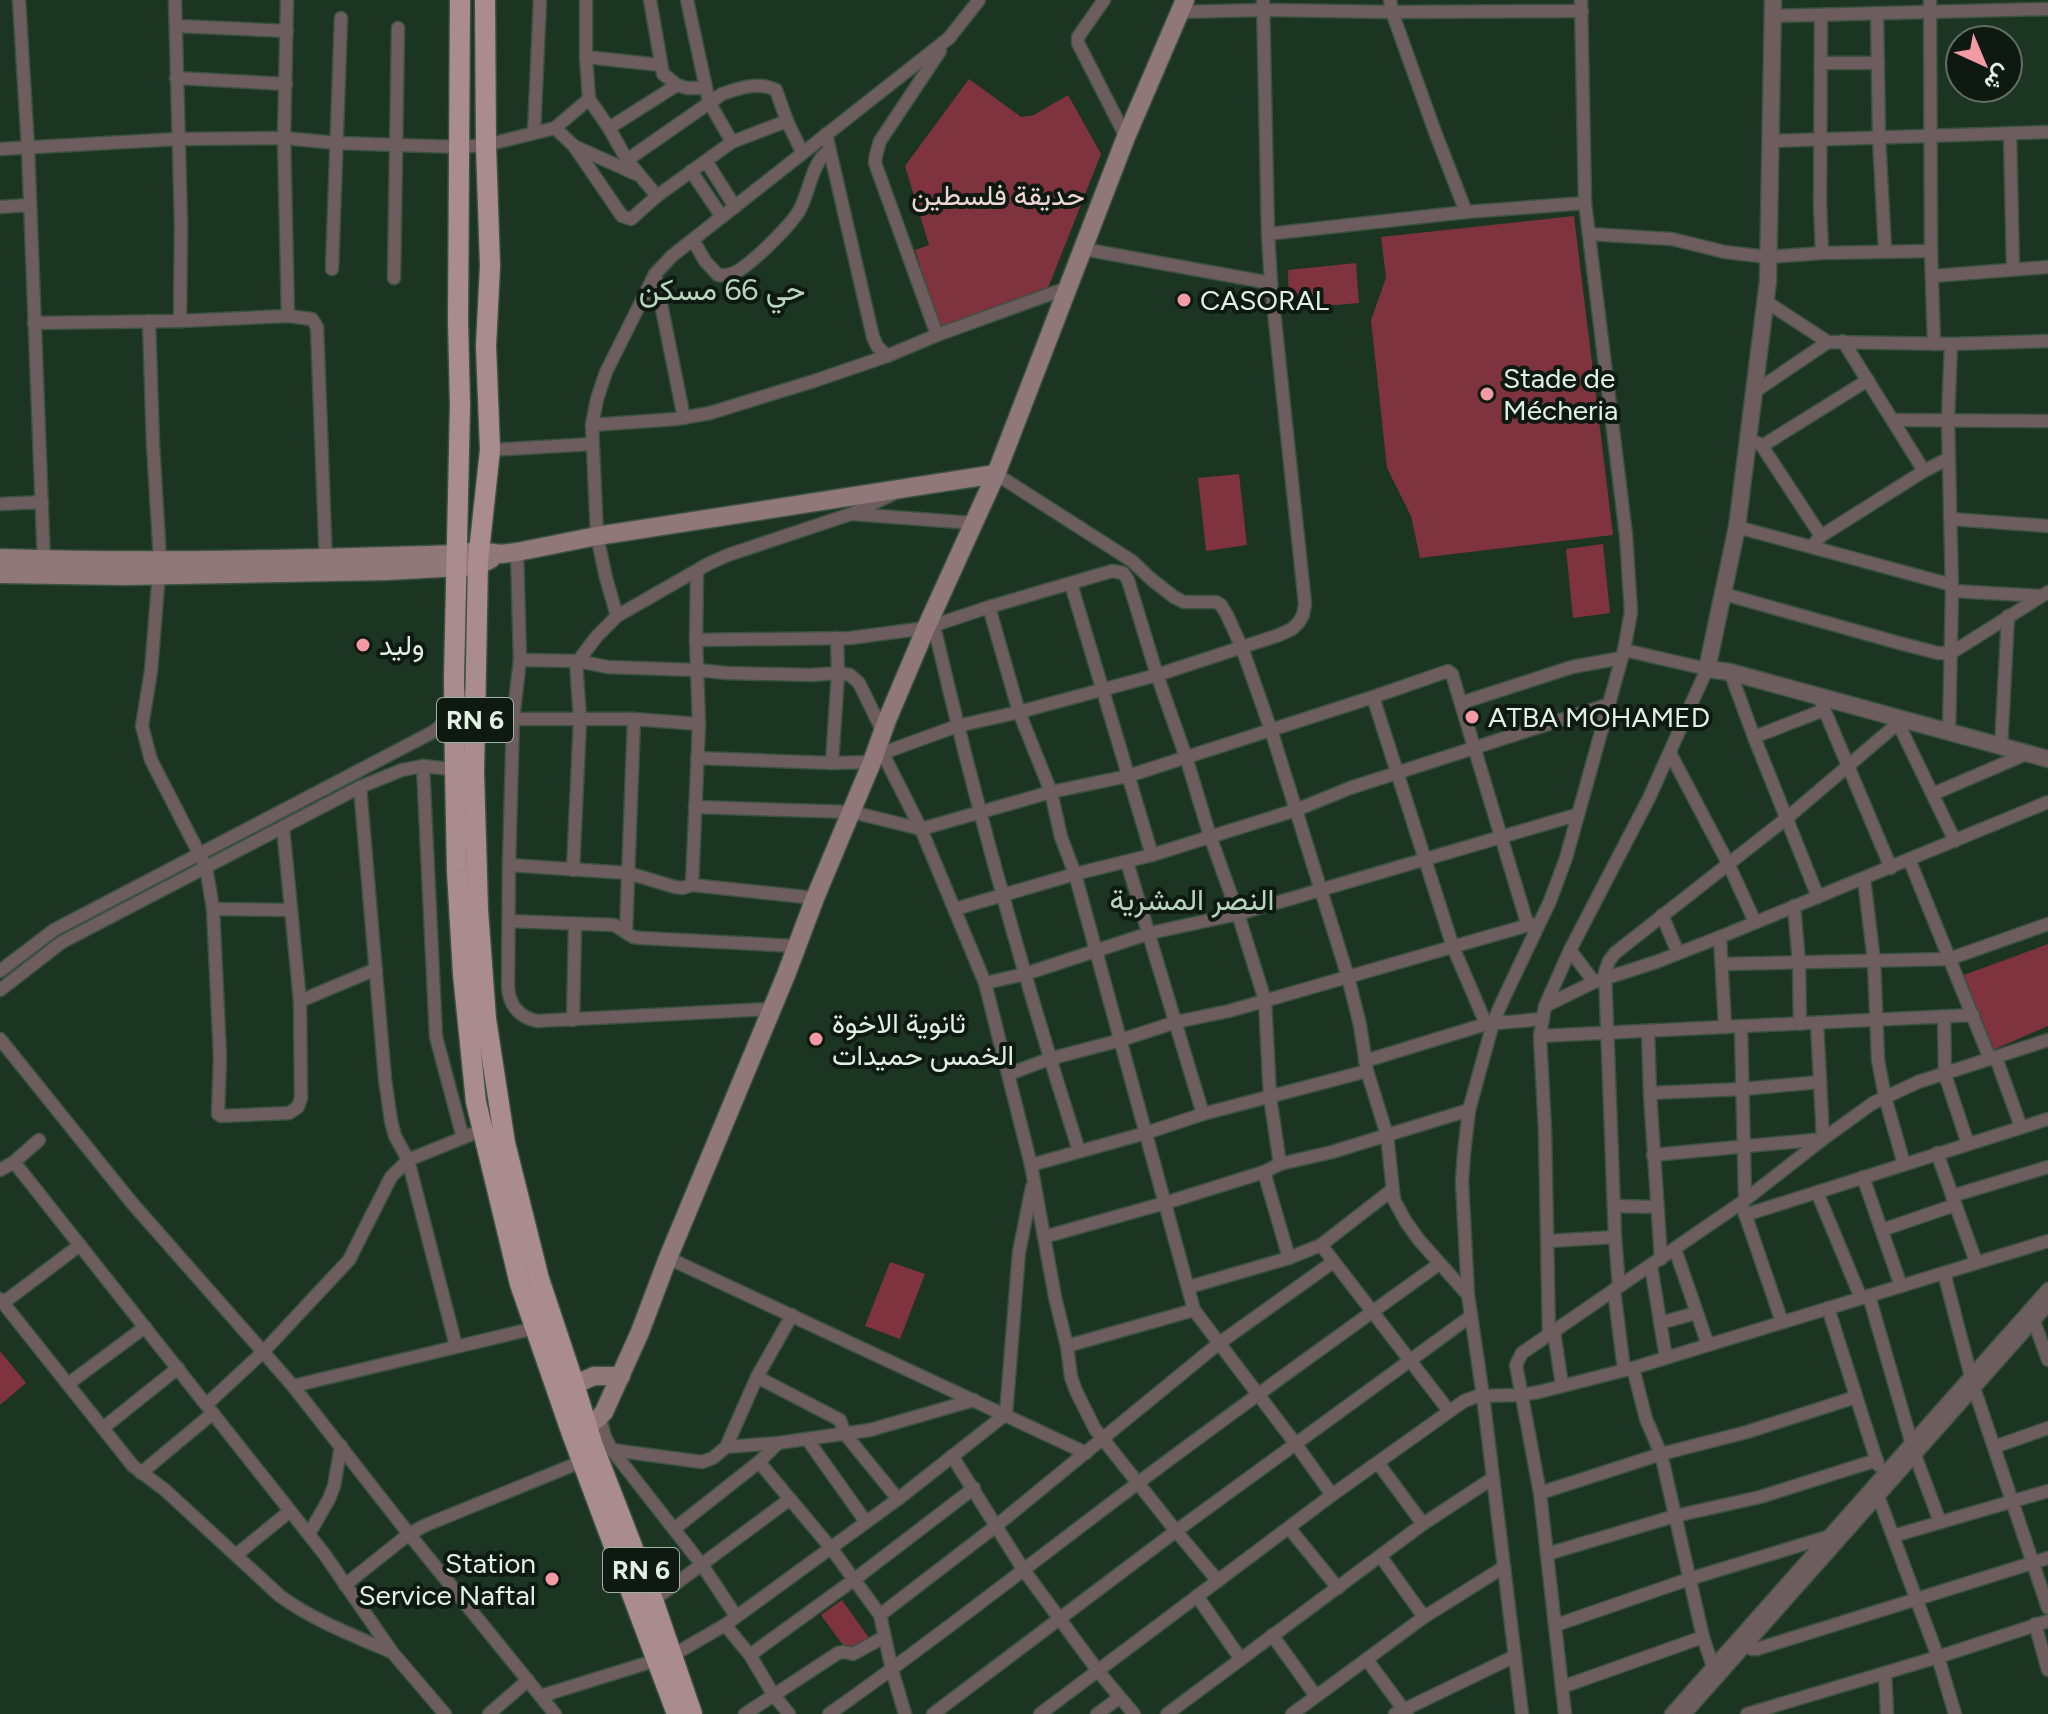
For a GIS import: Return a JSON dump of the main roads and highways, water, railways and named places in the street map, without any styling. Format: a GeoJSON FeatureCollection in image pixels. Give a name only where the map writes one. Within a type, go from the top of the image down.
{"type":"FeatureCollection","features":[{"type":"Feature","properties":{"kind":"main road","name":"RN 6"},"geometry":{"type":"LineString","coordinates":[[460,0],[458,321],[476,693],[464,771],[457,871],[463,974],[476,1102],[473,1134],[535,1328],[586,1426],[679,1710]]}},
{"type":"Feature","properties":{"kind":"main road","name":"RN 6"},"geometry":{"type":"LineString","coordinates":[[485,0],[490,266],[486,346],[490,450],[482,529],[468,560],[454,705],[464,771],[493,1072],[505,1143],[566,1388]]}},
{"type":"Feature","properties":{"kind":"main road"},"geometry":{"type":"LineString","coordinates":[[586,1426],[604,1412],[621,1376],[815,898],[996,474],[1126,137],[1182,6]]}},
{"type":"Feature","properties":{"kind":"main road"},"geometry":{"type":"LineString","coordinates":[[460,405],[489,405]]}},
{"type":"Feature","properties":{"kind":"main road"},"geometry":{"type":"LineString","coordinates":[[0,574],[101,561],[160,567],[326,566],[468,560],[597,536],[996,474]]}},
{"type":"Feature","properties":{"kind":"main road"},"geometry":{"type":"LineString","coordinates":[[0,558],[44,567]]}},
{"type":"Feature","properties":{"kind":"main road"},"geometry":{"type":"LineString","coordinates":[[566,1388],[594,1376],[621,1376]]}},
{"type":"Feature","properties":{"kind":"main road","name":"RN 6"},"geometry":{"type":"LineString","coordinates":[[586,1426],[583,1461],[646,1606]]}},
{"type":"Feature","properties":{"kind":"place","name":"CASORAL"},"geometry":{"type":"Point","coordinates":[1184,300]}},
{"type":"Feature","properties":{"kind":"place","name":"Stade de Mécheria"},"geometry":{"type":"Point","coordinates":[1487,394]}},
{"type":"Feature","properties":{"kind":"place","name":"وليد"},"geometry":{"type":"Point","coordinates":[363,645]}},
{"type":"Feature","properties":{"kind":"place","name":"ATBA MOHAMED"},"geometry":{"type":"Point","coordinates":[1472,717]}},
{"type":"Feature","properties":{"kind":"place","name":"ثانوية الاخوة الخمس حميدات"},"geometry":{"type":"Point","coordinates":[816,1039]}},
{"type":"Feature","properties":{"kind":"place","name":"Station Service Naftal"},"geometry":{"type":"Point","coordinates":[552,1579]}},
{"type":"Feature","properties":{"kind":"district","name":"حي 66 مسكن"},"geometry":{"type":"Point","coordinates":[722,290]}},
{"type":"Feature","properties":{"kind":"district","name":"النصر المشرية"},"geometry":{"type":"Point","coordinates":[1192,900]}},
{"type":"Feature","properties":{"kind":"park label","name":"حديقة فلسطين"},"geometry":{"type":"Point","coordinates":[998,195]}}]}
